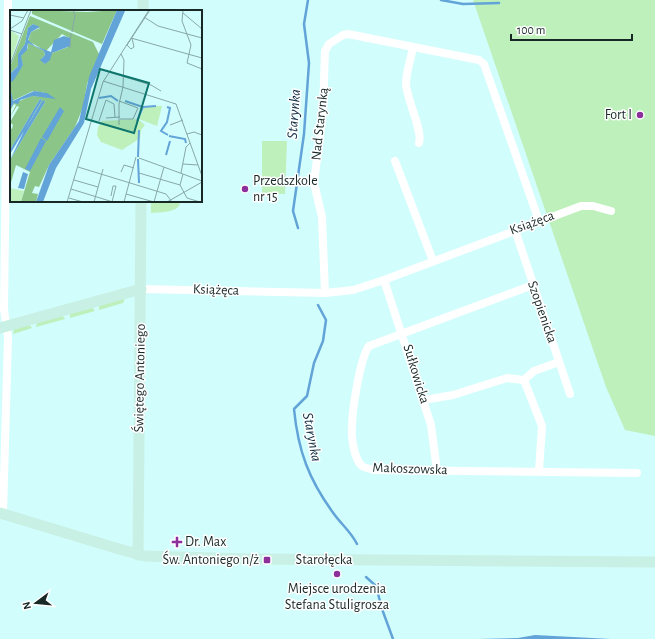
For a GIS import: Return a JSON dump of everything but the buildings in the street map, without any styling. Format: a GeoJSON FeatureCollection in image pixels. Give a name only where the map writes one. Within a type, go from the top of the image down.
{"type":"FeatureCollection","features":[{"type":"Feature","properties":{"kind":"street"},"geometry":{"type":"LineString","coordinates":[[2,514],[8,337],[3,327],[8,0]]}},
{"type":"Feature","properties":{"kind":"street","name":"Nad Starynką"},"geometry":{"type":"LineString","coordinates":[[325,293],[322,222],[314,183],[323,110],[326,48],[339,36],[345,34],[413,47],[479,60],[484,64],[539,221]]}},
{"type":"Feature","properties":{"kind":"street"},"geometry":{"type":"LineString","coordinates":[[413,47],[406,86],[421,134],[419,142]]}},
{"type":"Feature","properties":{"kind":"street"},"geometry":{"type":"LineString","coordinates":[[395,161],[433,262]]}},
{"type":"Feature","properties":{"kind":"street","name":"Świętego Antoniego"},"geometry":{"type":"LineString","coordinates":[[138,555],[141,202]]}},
{"type":"Feature","properties":{"kind":"street","name":"Książęca"},"geometry":{"type":"LineString","coordinates":[[3,327],[141,293],[325,293],[353,290],[433,262],[581,206],[593,206],[611,211]]}},
{"type":"Feature","properties":{"kind":"street","name":"Szopienicka"},"geometry":{"type":"LineString","coordinates":[[515,230],[570,394]]}},
{"type":"Feature","properties":{"kind":"street","name":"Sułkowicka"},"geometry":{"type":"LineString","coordinates":[[384,280],[403,333],[424,400],[434,439],[437,471]]}},
{"type":"Feature","properties":{"kind":"street","name":"Makoszowska"},"geometry":{"type":"LineString","coordinates":[[533,285],[403,333],[374,342],[365,351],[352,426],[356,450],[362,466],[374,470],[637,473]]}},
{"type":"Feature","properties":{"kind":"street"},"geometry":{"type":"LineString","coordinates":[[424,400],[453,395],[507,378],[524,380],[534,371],[559,362]]}},
{"type":"Feature","properties":{"kind":"street"},"geometry":{"type":"LineString","coordinates":[[524,380],[542,426],[539,471]]}},
{"type":"Feature","properties":{"kind":"street","name":"Starołęcka"},"geometry":{"type":"LineString","coordinates":[[2,514],[138,555],[248,559],[655,562]]}},
{"type":"Feature","properties":{"kind":"green space"},"geometry":{"type":"Polygon","coordinates":[[[473,0],[655,0],[655,436],[625,430],[606,387],[473,0]]]}},
{"type":"Feature","properties":{"kind":"green space"},"geometry":{"type":"Polygon","coordinates":[[[262,141],[287,141],[285,194],[262,193],[262,141]]]}},
{"type":"Feature","properties":{"kind":"green space"},"geometry":{"type":"Polygon","coordinates":[[[151,202],[180,202],[177,208],[174,210],[151,213],[151,202]]]}},
{"type":"Feature","properties":{"kind":"green space"},"geometry":{"type":"Polygon","coordinates":[[[125,298],[123,303],[99,310],[99,305],[125,298]]]}},
{"type":"Feature","properties":{"kind":"green space"},"geometry":{"type":"Polygon","coordinates":[[[92,307],[95,311],[70,318],[70,313],[92,307]]]}},
{"type":"Feature","properties":{"kind":"green space"},"geometry":{"type":"Polygon","coordinates":[[[62,315],[65,319],[36,327],[37,322],[62,315]]]}},
{"type":"Feature","properties":{"kind":"green space"},"geometry":{"type":"Polygon","coordinates":[[[29,324],[32,328],[13,334],[14,329],[29,324]]]}},
{"type":"Feature","properties":{"kind":"water"},"geometry":{"type":"Polygon","coordinates":[[[535,635],[611,639],[477,639],[518,638],[535,635]]]}},
{"type":"Feature","properties":{"kind":"waterway","name":"Starynka"},"geometry":{"type":"LineString","coordinates":[[298,228],[293,211],[304,134],[309,63],[304,24],[308,0]]}},
{"type":"Feature","properties":{"kind":"waterway","name":"Starynka"},"geometry":{"type":"LineString","coordinates":[[441,0],[463,4],[499,3]]}},
{"type":"Feature","properties":{"kind":"waterway","name":"Starynka"},"geometry":{"type":"LineString","coordinates":[[318,305],[326,320],[323,341],[314,363],[307,396],[294,409],[298,438],[311,477],[325,501],[357,544]]}},
{"type":"Feature","properties":{"kind":"waterway","name":"Starynka"},"geometry":{"type":"LineString","coordinates":[[366,577],[376,586],[382,609],[393,639]]}},
{"type":"Feature","properties":{"kind":"place","name":"Fort I"},"geometry":{"type":"Point","coordinates":[640,115]}},
{"type":"Feature","properties":{"kind":"place","name":"Przedszkole nr 15"},"geometry":{"type":"Point","coordinates":[245,189]}},
{"type":"Feature","properties":{"kind":"place","name":"Dr. Max"},"geometry":{"type":"Point","coordinates":[177,542]}},
{"type":"Feature","properties":{"kind":"place","name":"Św. Antoniego n/ż"},"geometry":{"type":"Point","coordinates":[267,560]}},
{"type":"Feature","properties":{"kind":"place","name":"Miejsce urodzenia Stefana Stuligrosza"},"geometry":{"type":"Point","coordinates":[337,574]}}]}
